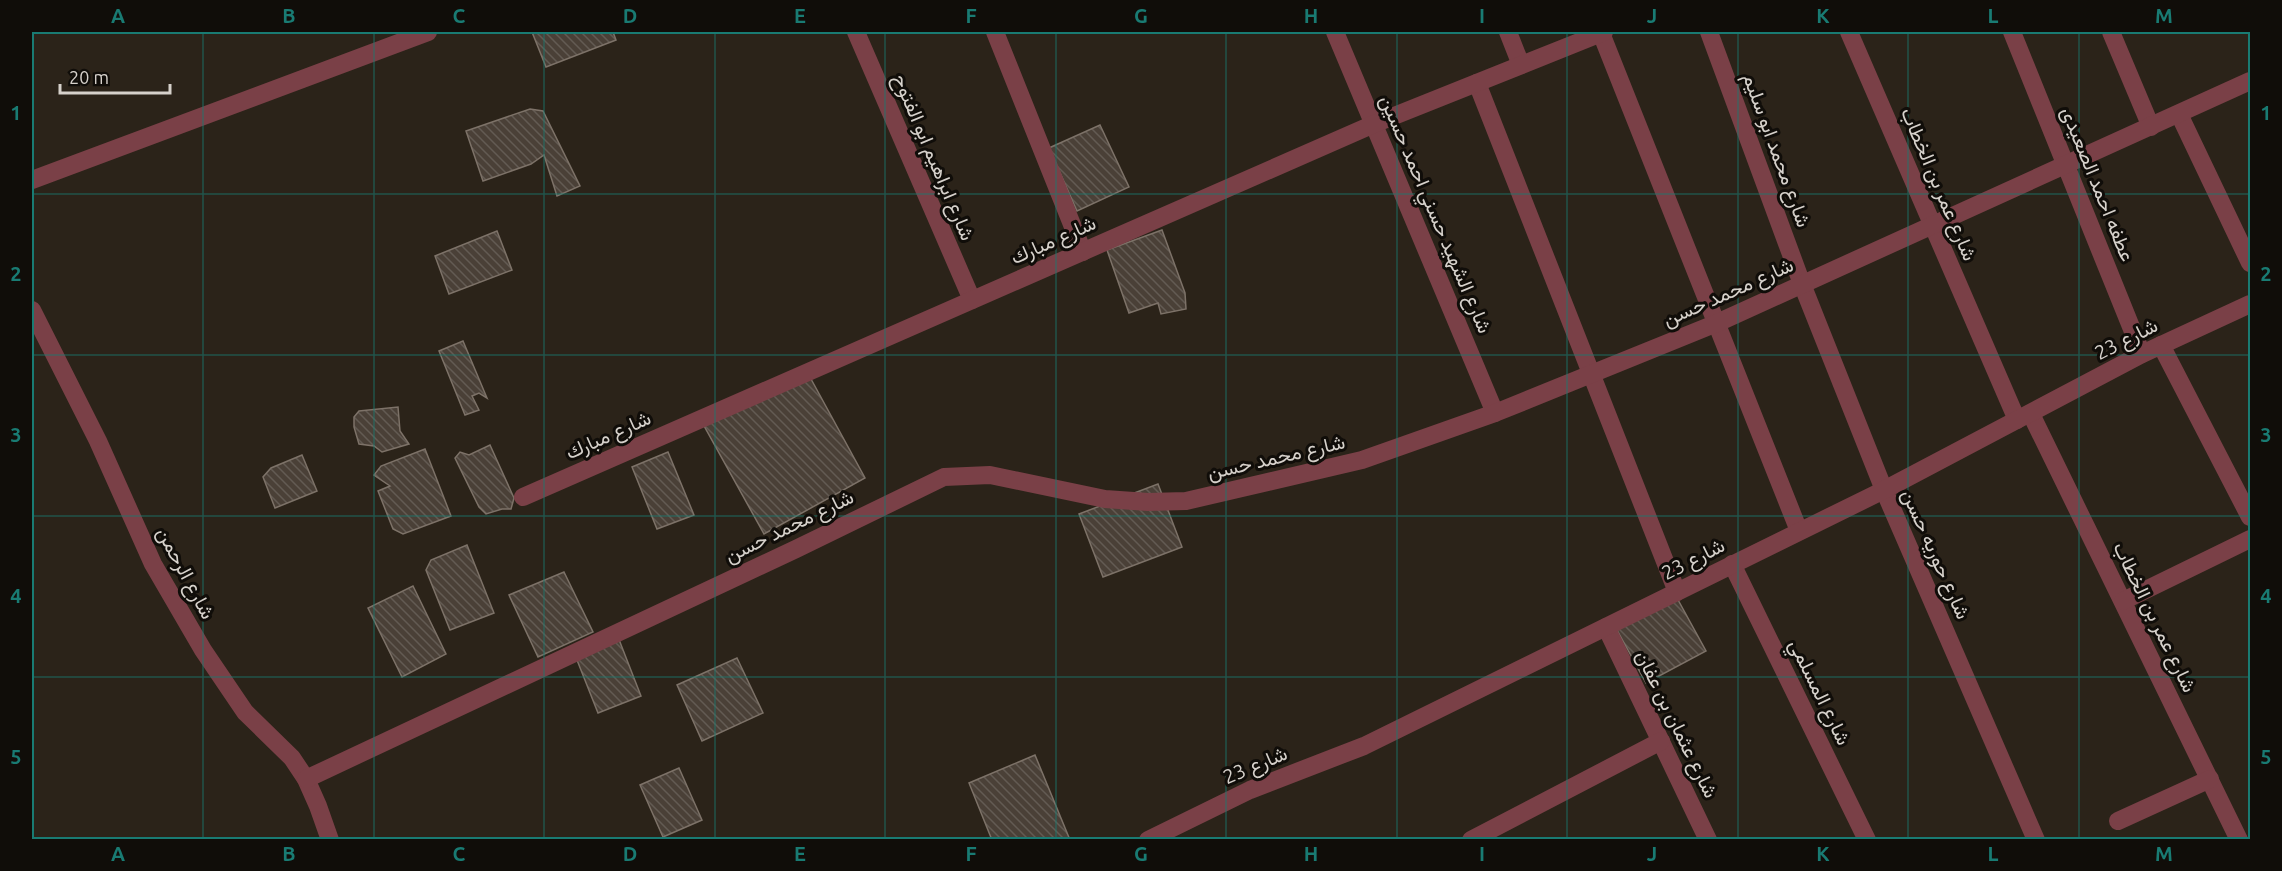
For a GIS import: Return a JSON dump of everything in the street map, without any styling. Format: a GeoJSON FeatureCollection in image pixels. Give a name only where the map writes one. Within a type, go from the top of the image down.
{"type":"FeatureCollection","features":[{"type":"Feature","properties":{"kind":"street"},"geometry":{"type":"LineString","coordinates":[[32,180],[428,32]]}},
{"type":"Feature","properties":{"kind":"street","name":"شارع ابراهيم ابو الفتوح"},"geometry":{"type":"LineString","coordinates":[[856,32],[972,300]]}},
{"type":"Feature","properties":{"kind":"street"},"geometry":{"type":"LineString","coordinates":[[995,32],[1083,252]]}},
{"type":"Feature","properties":{"kind":"street","name":"شارع الشهيد حسني احمد حسين"},"geometry":{"type":"LineString","coordinates":[[1335,32],[1495,413]]}},
{"type":"Feature","properties":{"kind":"street"},"geometry":{"type":"LineString","coordinates":[[1508,32],[1521,65]]}},
{"type":"Feature","properties":{"kind":"street"},"geometry":{"type":"LineString","coordinates":[[1603,32],[1799,531]]}},
{"type":"Feature","properties":{"kind":"street","name":"شارع مبارك"},"geometry":{"type":"LineString","coordinates":[[523,497],[1374,124],[1603,32]]}},
{"type":"Feature","properties":{"kind":"street","name":"شارع محمد ابو سليم"},"geometry":{"type":"LineString","coordinates":[[1709,32],[1802,284]]}},
{"type":"Feature","properties":{"kind":"street","name":"شارع عمر بن الخطاب"},"geometry":{"type":"LineString","coordinates":[[1849,32],[1932,225],[2024,417],[2123,601],[2239,840]]}},
{"type":"Feature","properties":{"kind":"street","name":"عطفه احمد الصعيدى"},"geometry":{"type":"LineString","coordinates":[[2012,32],[2142,354]]}},
{"type":"Feature","properties":{"kind":"street"},"geometry":{"type":"LineString","coordinates":[[2111,32],[2151,127]]}},
{"type":"Feature","properties":{"kind":"street","name":"شارع محمد حسن"},"geometry":{"type":"LineString","coordinates":[[306,779],[944,477],[990,475],[1105,499],[1148,502],[1186,501],[1362,460],[1495,413],[1717,323],[2250,81]]}},
{"type":"Feature","properties":{"kind":"street"},"geometry":{"type":"LineString","coordinates":[[1477,83],[1677,592]]}},
{"type":"Feature","properties":{"kind":"street"},"geometry":{"type":"LineString","coordinates":[[2179,114],[2250,263]]}},
{"type":"Feature","properties":{"kind":"street","name":"شارع حوريه حسن"},"geometry":{"type":"LineString","coordinates":[[1802,284],[1884,490],[2036,840]]}},
{"type":"Feature","properties":{"kind":"street","name":"شارع 23"},"geometry":{"type":"LineString","coordinates":[[1148,840],[1250,790],[1364,746],[1884,490],[2142,354],[2250,304]]}},
{"type":"Feature","properties":{"kind":"street","name":"شارع الرحمن"},"geometry":{"type":"LineString","coordinates":[[32,310],[98,441],[153,564],[203,650],[245,712],[292,758],[306,779],[330,840]]}},
{"type":"Feature","properties":{"kind":"street"},"geometry":{"type":"LineString","coordinates":[[2161,345],[2250,517]]}},
{"type":"Feature","properties":{"kind":"street"},"geometry":{"type":"LineString","coordinates":[[2123,601],[2250,539]]}},
{"type":"Feature","properties":{"kind":"street","name":"شارع المسلمي"},"geometry":{"type":"LineString","coordinates":[[1732,564],[1867,840]]}},
{"type":"Feature","properties":{"kind":"street","name":"شارع عثمان بن عفان"},"geometry":{"type":"LineString","coordinates":[[1606,627],[1708,840]]}},
{"type":"Feature","properties":{"kind":"street"},"geometry":{"type":"LineString","coordinates":[[1471,840],[1661,741]]}},
{"type":"Feature","properties":{"kind":"street"},"geometry":{"type":"LineString","coordinates":[[2118,820],[2210,779]]}},
{"type":"Feature","properties":{"kind":"building"},"geometry":{"type":"Polygon","coordinates":[[[532,32],[613,32],[616,40],[546,67],[532,32]]]}},
{"type":"Feature","properties":{"kind":"building"},"geometry":{"type":"Polygon","coordinates":[[[530,109],[543,111],[580,186],[557,196],[544,155],[531,164],[483,181],[466,131],[530,109]]]}},
{"type":"Feature","properties":{"kind":"building"},"geometry":{"type":"Polygon","coordinates":[[[1100,125],[1129,187],[1077,211],[1049,148],[1100,125]]]}},
{"type":"Feature","properties":{"kind":"building"},"geometry":{"type":"Polygon","coordinates":[[[1162,230],[1185,293],[1186,309],[1161,314],[1158,303],[1129,313],[1107,250],[1162,230]]]}},
{"type":"Feature","properties":{"kind":"building"},"geometry":{"type":"Polygon","coordinates":[[[497,231],[512,270],[449,294],[435,256],[497,231]]]}},
{"type":"Feature","properties":{"kind":"building"},"geometry":{"type":"Polygon","coordinates":[[[463,341],[487,398],[479,393],[472,396],[479,410],[465,415],[439,351],[463,341]]]}},
{"type":"Feature","properties":{"kind":"building"},"geometry":{"type":"Polygon","coordinates":[[[805,368],[865,478],[764,534],[703,424],[805,368]]]}},
{"type":"Feature","properties":{"kind":"building"},"geometry":{"type":"Polygon","coordinates":[[[398,407],[400,431],[409,444],[382,452],[374,446],[359,444],[354,427],[354,417],[359,411],[398,407]]]}},
{"type":"Feature","properties":{"kind":"building"},"geometry":{"type":"Polygon","coordinates":[[[490,445],[514,498],[511,509],[486,514],[479,507],[455,458],[460,452],[469,455],[490,445]]]}},
{"type":"Feature","properties":{"kind":"building"},"geometry":{"type":"Polygon","coordinates":[[[425,449],[451,516],[403,534],[393,529],[378,491],[390,486],[374,475],[381,466],[425,449]]]}},
{"type":"Feature","properties":{"kind":"building"},"geometry":{"type":"Polygon","coordinates":[[[668,452],[694,515],[657,529],[632,467],[668,452]]]}},
{"type":"Feature","properties":{"kind":"building"},"geometry":{"type":"Polygon","coordinates":[[[302,455],[317,491],[275,508],[263,477],[271,468],[302,455]]]}},
{"type":"Feature","properties":{"kind":"building"},"geometry":{"type":"Polygon","coordinates":[[[1158,484],[1182,547],[1103,577],[1079,514],[1158,484]]]}},
{"type":"Feature","properties":{"kind":"building"},"geometry":{"type":"Polygon","coordinates":[[[467,545],[494,613],[450,630],[426,570],[431,560],[467,545]]]}},
{"type":"Feature","properties":{"kind":"building"},"geometry":{"type":"Polygon","coordinates":[[[564,572],[593,632],[538,657],[509,595],[564,572]]]}},
{"type":"Feature","properties":{"kind":"building"},"geometry":{"type":"Polygon","coordinates":[[[413,586],[446,654],[402,677],[368,608],[413,586]]]}},
{"type":"Feature","properties":{"kind":"building"},"geometry":{"type":"Polygon","coordinates":[[[1677,598],[1706,651],[1646,683],[1617,630],[1677,598]]]}},
{"type":"Feature","properties":{"kind":"building"},"geometry":{"type":"Polygon","coordinates":[[[618,637],[641,696],[598,713],[575,655],[618,637]]]}},
{"type":"Feature","properties":{"kind":"building"},"geometry":{"type":"Polygon","coordinates":[[[737,658],[763,713],[702,741],[677,685],[737,658]]]}},
{"type":"Feature","properties":{"kind":"building"},"geometry":{"type":"Polygon","coordinates":[[[1035,755],[1070,840],[992,840],[969,783],[1035,755]]]}},
{"type":"Feature","properties":{"kind":"building"},"geometry":{"type":"Polygon","coordinates":[[[679,768],[702,820],[663,837],[640,785],[679,768]]]}}]}
